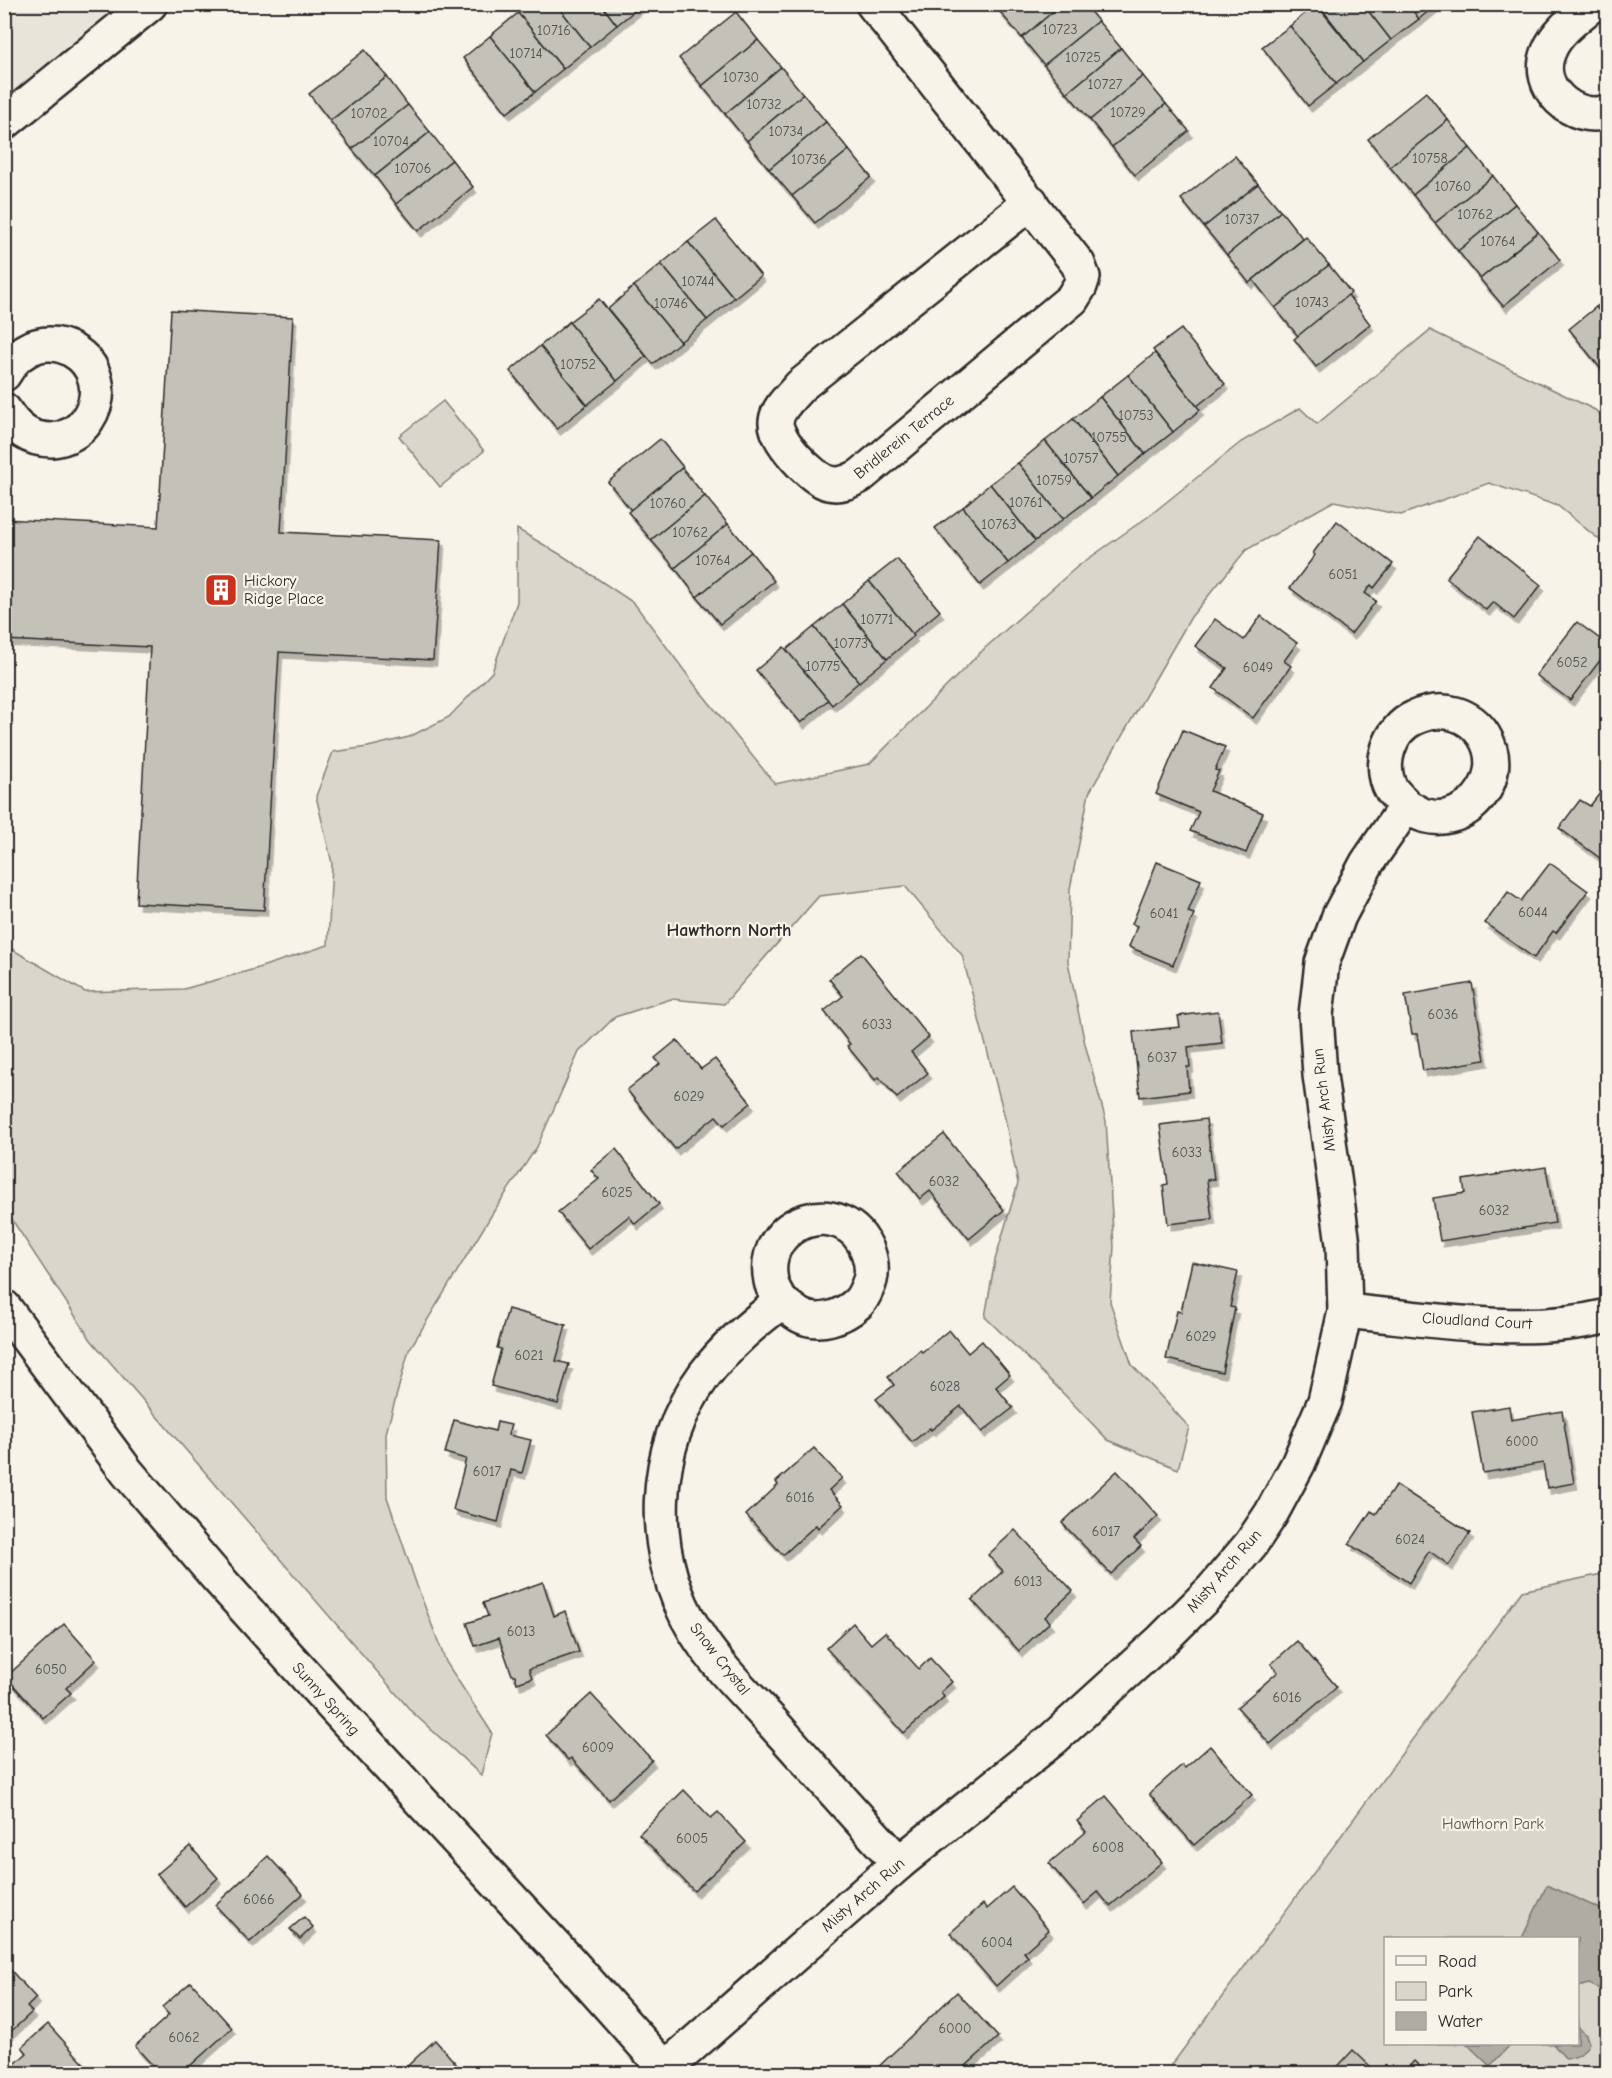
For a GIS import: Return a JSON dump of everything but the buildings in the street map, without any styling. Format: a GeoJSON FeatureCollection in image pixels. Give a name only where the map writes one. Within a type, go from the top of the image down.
{"type":"FeatureCollection","features":[{"type":"Feature","properties":{"kind":"street"},"geometry":{"type":"LineString","coordinates":[[4,123],[150,4]]}},
{"type":"Feature","properties":{"kind":"street","name":"Bridlerein Terrace"},"geometry":{"type":"LineString","coordinates":[[873,4],[1031,202],[1078,264],[1083,277],[1072,299],[860,476],[845,484],[830,483],[814,476],[781,440],[776,421],[783,405],[800,386],[1031,202]]}},
{"type":"Feature","properties":{"kind":"street"},"geometry":{"type":"LineString","coordinates":[[1593,4],[1558,35],[1548,52],[1545,71],[1550,86],[1561,103],[1577,113],[1598,115],[1608,112]]}},
{"type":"Feature","properties":{"kind":"street"},"geometry":{"type":"LineString","coordinates":[[4,410],[12,423],[24,434],[40,439],[56,440],[71,435],[84,425],[97,397],[96,381],[90,367],[80,355],[67,347],[52,344],[10,352]]}},
{"type":"Feature","properties":{"kind":"street","name":"Misty Arch Run"},"geometry":{"type":"LineString","coordinates":[[667,2071],[899,1863],[1053,1738],[1123,1676],[1212,1590],[1251,1544],[1271,1514],[1298,1464],[1325,1401],[1346,1311],[1343,1244],[1320,1075],[1316,1015],[1322,963],[1339,916],[1366,863],[1406,806]]}},
{"type":"Feature","properties":{"kind":"street","name":"Snow Crystal"},"geometry":{"type":"LineString","coordinates":[[781,1302],[742,1332],[705,1374],[682,1413],[666,1458],[660,1511],[664,1556],[677,1598],[695,1632],[727,1673],[899,1863]]}},
{"type":"Feature","properties":{"kind":"street","name":"Sunny Spring"},"geometry":{"type":"LineString","coordinates":[[4,1307],[127,1472],[215,1575],[667,2071]]}},
{"type":"Feature","properties":{"kind":"street","name":"Cloudland Court"},"geometry":{"type":"LineString","coordinates":[[1346,1311],[1496,1325],[1550,1325],[1608,1316]]}},
{"type":"Feature","properties":{"kind":"shaded area"},"geometry":{"type":"Polygon","coordinates":[[[5,5],[156,5],[5,128],[5,5]]]}},
{"type":"Feature","properties":{"kind":"green space"},"geometry":{"type":"Polygon","coordinates":[[[1430,330],[1595,410],[1607,420],[1607,546],[1558,506],[1489,483],[1401,515],[1334,501],[1246,550],[1191,617],[1089,793],[1070,889],[1068,962],[1085,1044],[1106,1121],[1114,1247],[1110,1302],[1132,1365],[1189,1427],[1178,1469],[1108,1440],[985,1317],[995,1260],[1018,1183],[1004,1114],[962,955],[905,886],[819,896],[724,1004],[671,999],[615,1017],[579,1052],[537,1147],[494,1211],[409,1350],[386,1433],[387,1497],[446,1662],[492,1733],[481,1775],[412,1712],[91,1340],[5,1209],[5,949],[10,948],[85,992],[184,989],[328,945],[332,863],[316,796],[333,752],[368,747],[409,737],[449,717],[492,672],[517,602],[517,529],[634,603],[695,685],[775,784],[869,764],[985,648],[1078,566],[1149,516],[1241,442],[1300,408],[1317,424],[1430,330]]]}},
{"type":"Feature","properties":{"kind":"green space"},"geometry":{"type":"Polygon","coordinates":[[[443,401],[484,451],[440,487],[399,436],[443,401]]]}},
{"type":"Feature","properties":{"kind":"green space","name":"Hawthorn Park"},"geometry":{"type":"Polygon","coordinates":[[[1607,1573],[1607,2073],[1165,2074],[1522,1591],[1607,1573]]]}},
{"type":"Feature","properties":{"kind":"water"},"geometry":{"type":"Polygon","coordinates":[[[1547,1885],[1607,1912],[1607,1992],[1589,1984],[1579,1987],[1579,1937],[1522,1937],[1547,1885]]]}},
{"type":"Feature","properties":{"kind":"water"},"geometry":{"type":"Polygon","coordinates":[[[1579,2028],[1586,2035],[1589,2043],[1580,2054],[1566,2059],[1554,2045],[1579,2045],[1579,2028]]]}},
{"type":"Feature","properties":{"kind":"water"},"geometry":{"type":"Polygon","coordinates":[[[1468,2045],[1510,2045],[1490,2066],[1468,2045]]]}},
{"type":"Feature","properties":{"kind":"place","name":"Hickory Ridge Place"},"geometry":{"type":"Point","coordinates":[221,590]}},
{"type":"Feature","properties":{"kind":"district","name":"Hawthorn North"},"geometry":{"type":"Point","coordinates":[729,930]}}]}
